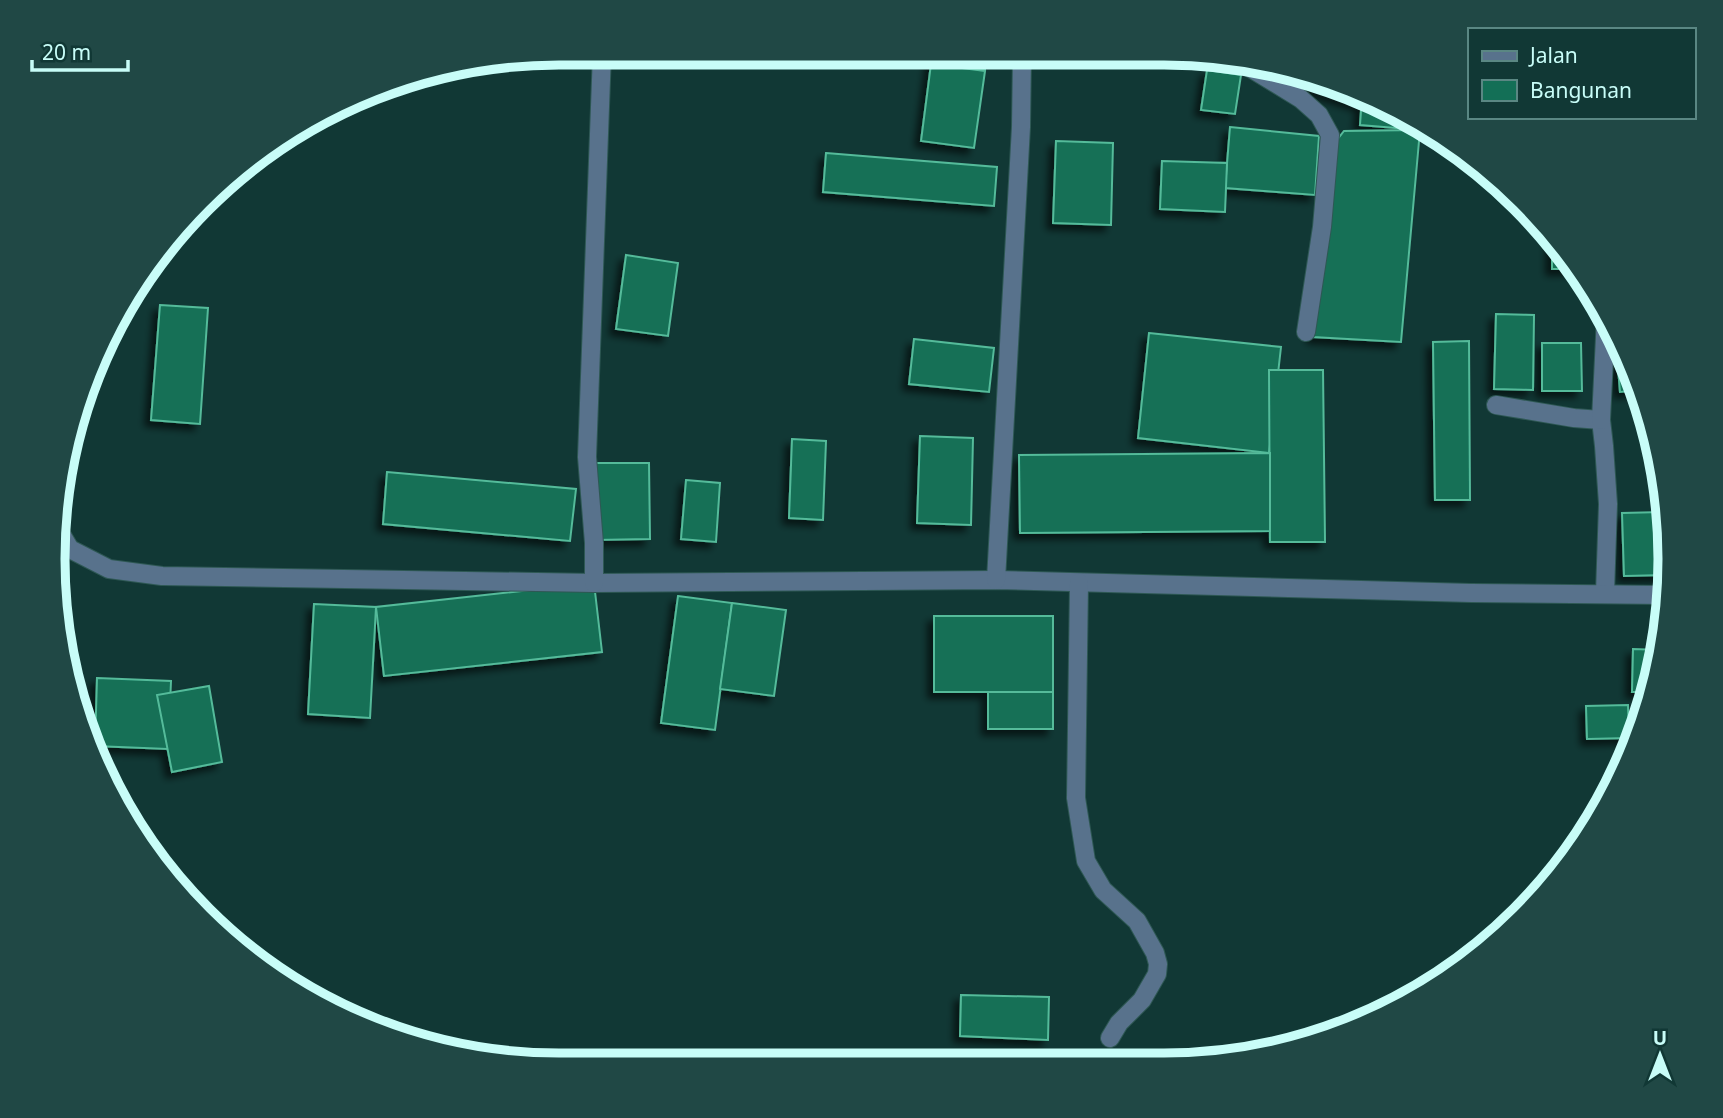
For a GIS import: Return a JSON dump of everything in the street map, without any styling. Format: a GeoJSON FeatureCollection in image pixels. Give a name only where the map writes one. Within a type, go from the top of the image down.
{"type":"FeatureCollection","features":[{"type":"Feature","properties":{"kind":"street"},"geometry":{"type":"LineString","coordinates":[[594,583],[594,543],[587,457],[602,65]]}},
{"type":"Feature","properties":{"kind":"street"},"geometry":{"type":"LineString","coordinates":[[996,580],[1021,127],[1022,65]]}},
{"type":"Feature","properties":{"kind":"street"},"geometry":{"type":"LineString","coordinates":[[1260,74],[1301,99],[1319,115],[1330,135],[1322,227],[1306,332]]}},
{"type":"Feature","properties":{"kind":"street"},"geometry":{"type":"LineString","coordinates":[[1605,336],[1601,421],[1608,504],[1605,593]]}},
{"type":"Feature","properties":{"kind":"street"},"geometry":{"type":"LineString","coordinates":[[1496,405],[1601,421]]}},
{"type":"Feature","properties":{"kind":"street"},"geometry":{"type":"LineString","coordinates":[[66,541],[70,549],[109,569],[162,576],[594,583],[996,580],[1471,593],[1657,595]]}},
{"type":"Feature","properties":{"kind":"street"},"geometry":{"type":"LineString","coordinates":[[1079,583],[1076,798],[1086,861],[1103,890],[1137,921],[1155,953],[1158,964],[1157,974],[1142,1000],[1119,1023],[1110,1038]]}},
{"type":"Feature","properties":{"kind":"building"},"geometry":{"type":"Polygon","coordinates":[[[931,65],[985,71],[974,148],[921,141],[931,65]]]}},
{"type":"Feature","properties":{"kind":"building"},"geometry":{"type":"Polygon","coordinates":[[[940,65],[985,65],[985,70],[940,65]]]}},
{"type":"Feature","properties":{"kind":"building"},"geometry":{"type":"Polygon","coordinates":[[[1207,70],[1241,75],[1235,114],[1201,110],[1207,70]]]}},
{"type":"Feature","properties":{"kind":"building"},"geometry":{"type":"Polygon","coordinates":[[[1281,79],[1323,91],[1354,102],[1281,79]]]}},
{"type":"Feature","properties":{"kind":"building"},"geometry":{"type":"Polygon","coordinates":[[[1361,106],[1407,129],[1360,125],[1361,106]]]}},
{"type":"Feature","properties":{"kind":"building"},"geometry":{"type":"Polygon","coordinates":[[[1230,127],[1319,136],[1315,195],[1225,188],[1230,127]]]}},
{"type":"Feature","properties":{"kind":"building"},"geometry":{"type":"Polygon","coordinates":[[[1409,130],[1419,136],[1401,342],[1313,337],[1337,140],[1344,131],[1409,130]]]}},
{"type":"Feature","properties":{"kind":"building"},"geometry":{"type":"Polygon","coordinates":[[[1056,141],[1113,143],[1111,225],[1053,223],[1056,141]]]}},
{"type":"Feature","properties":{"kind":"building"},"geometry":{"type":"Polygon","coordinates":[[[826,153],[997,167],[994,206],[823,192],[826,153]]]}},
{"type":"Feature","properties":{"kind":"building"},"geometry":{"type":"Polygon","coordinates":[[[1162,161],[1227,163],[1225,212],[1160,209],[1162,161]]]}},
{"type":"Feature","properties":{"kind":"building"},"geometry":{"type":"Polygon","coordinates":[[[1552,253],[1564,269],[1552,269],[1552,253]]]}},
{"type":"Feature","properties":{"kind":"building"},"geometry":{"type":"Polygon","coordinates":[[[626,255],[678,263],[668,336],[616,329],[626,255]]]}},
{"type":"Feature","properties":{"kind":"building"},"geometry":{"type":"Polygon","coordinates":[[[160,305],[208,308],[200,424],[151,420],[160,305]]]}},
{"type":"Feature","properties":{"kind":"building"},"geometry":{"type":"Polygon","coordinates":[[[1496,314],[1534,315],[1533,390],[1494,389],[1496,314]]]}},
{"type":"Feature","properties":{"kind":"building"},"geometry":{"type":"Polygon","coordinates":[[[1149,333],[1281,347],[1269,453],[1138,438],[1149,333]]]}},
{"type":"Feature","properties":{"kind":"building"},"geometry":{"type":"Polygon","coordinates":[[[914,339],[994,348],[989,392],[909,384],[914,339]]]}},
{"type":"Feature","properties":{"kind":"building"},"geometry":{"type":"Polygon","coordinates":[[[1469,341],[1470,500],[1435,500],[1433,342],[1469,341]]]}},
{"type":"Feature","properties":{"kind":"building"},"geometry":{"type":"Polygon","coordinates":[[[1542,343],[1581,343],[1582,391],[1542,391],[1542,343]]]}},
{"type":"Feature","properties":{"kind":"building"},"geometry":{"type":"Polygon","coordinates":[[[1618,363],[1629,391],[1620,392],[1618,363]]]}},
{"type":"Feature","properties":{"kind":"building"},"geometry":{"type":"Polygon","coordinates":[[[1269,370],[1323,370],[1325,542],[1270,542],[1269,370]]]}},
{"type":"Feature","properties":{"kind":"building"},"geometry":{"type":"Polygon","coordinates":[[[920,436],[973,438],[971,525],[917,523],[920,436]]]}},
{"type":"Feature","properties":{"kind":"building"},"geometry":{"type":"Polygon","coordinates":[[[792,439],[826,441],[823,520],[789,518],[792,439]]]}},
{"type":"Feature","properties":{"kind":"building"},"geometry":{"type":"Polygon","coordinates":[[[1270,453],[1270,531],[1020,533],[1019,455],[1270,453]]]}},
{"type":"Feature","properties":{"kind":"building"},"geometry":{"type":"Polygon","coordinates":[[[593,463],[649,463],[650,539],[594,540],[593,463]]]}},
{"type":"Feature","properties":{"kind":"building"},"geometry":{"type":"Polygon","coordinates":[[[387,472],[576,489],[570,541],[383,524],[387,472]]]}},
{"type":"Feature","properties":{"kind":"building"},"geometry":{"type":"Polygon","coordinates":[[[686,480],[720,483],[716,542],[681,539],[686,480]]]}},
{"type":"Feature","properties":{"kind":"building"},"geometry":{"type":"Polygon","coordinates":[[[1656,512],[1657,575],[1624,576],[1622,513],[1656,512]]]}},
{"type":"Feature","properties":{"kind":"building"},"geometry":{"type":"Polygon","coordinates":[[[594,583],[602,652],[384,676],[376,607],[594,583]]]}},
{"type":"Feature","properties":{"kind":"building"},"geometry":{"type":"Polygon","coordinates":[[[678,596],[732,603],[715,730],[661,723],[678,596]]]}},
{"type":"Feature","properties":{"kind":"building"},"geometry":{"type":"Polygon","coordinates":[[[732,603],[786,610],[774,696],[720,689],[732,603]]]}},
{"type":"Feature","properties":{"kind":"building"},"geometry":{"type":"Polygon","coordinates":[[[314,604],[376,607],[370,718],[308,714],[314,604]]]}},
{"type":"Feature","properties":{"kind":"building"},"geometry":{"type":"Polygon","coordinates":[[[934,616],[1053,616],[1053,692],[934,692],[934,616]]]}},
{"type":"Feature","properties":{"kind":"building"},"geometry":{"type":"Polygon","coordinates":[[[1633,649],[1650,650],[1640,692],[1632,692],[1633,649]]]}},
{"type":"Feature","properties":{"kind":"building"},"geometry":{"type":"Polygon","coordinates":[[[97,678],[171,681],[168,749],[101,746],[95,730],[97,678]]]}},
{"type":"Feature","properties":{"kind":"building"},"geometry":{"type":"Polygon","coordinates":[[[209,686],[222,762],[172,772],[157,695],[209,686]]]}},
{"type":"Feature","properties":{"kind":"building"},"geometry":{"type":"Polygon","coordinates":[[[988,692],[1053,692],[1053,729],[988,729],[988,692]]]}},
{"type":"Feature","properties":{"kind":"building"},"geometry":{"type":"Polygon","coordinates":[[[1628,705],[1629,727],[1625,738],[1587,739],[1586,706],[1628,705]]]}},
{"type":"Feature","properties":{"kind":"building"},"geometry":{"type":"Polygon","coordinates":[[[961,995],[1049,997],[1048,1040],[960,1036],[961,995]]]}}]}
